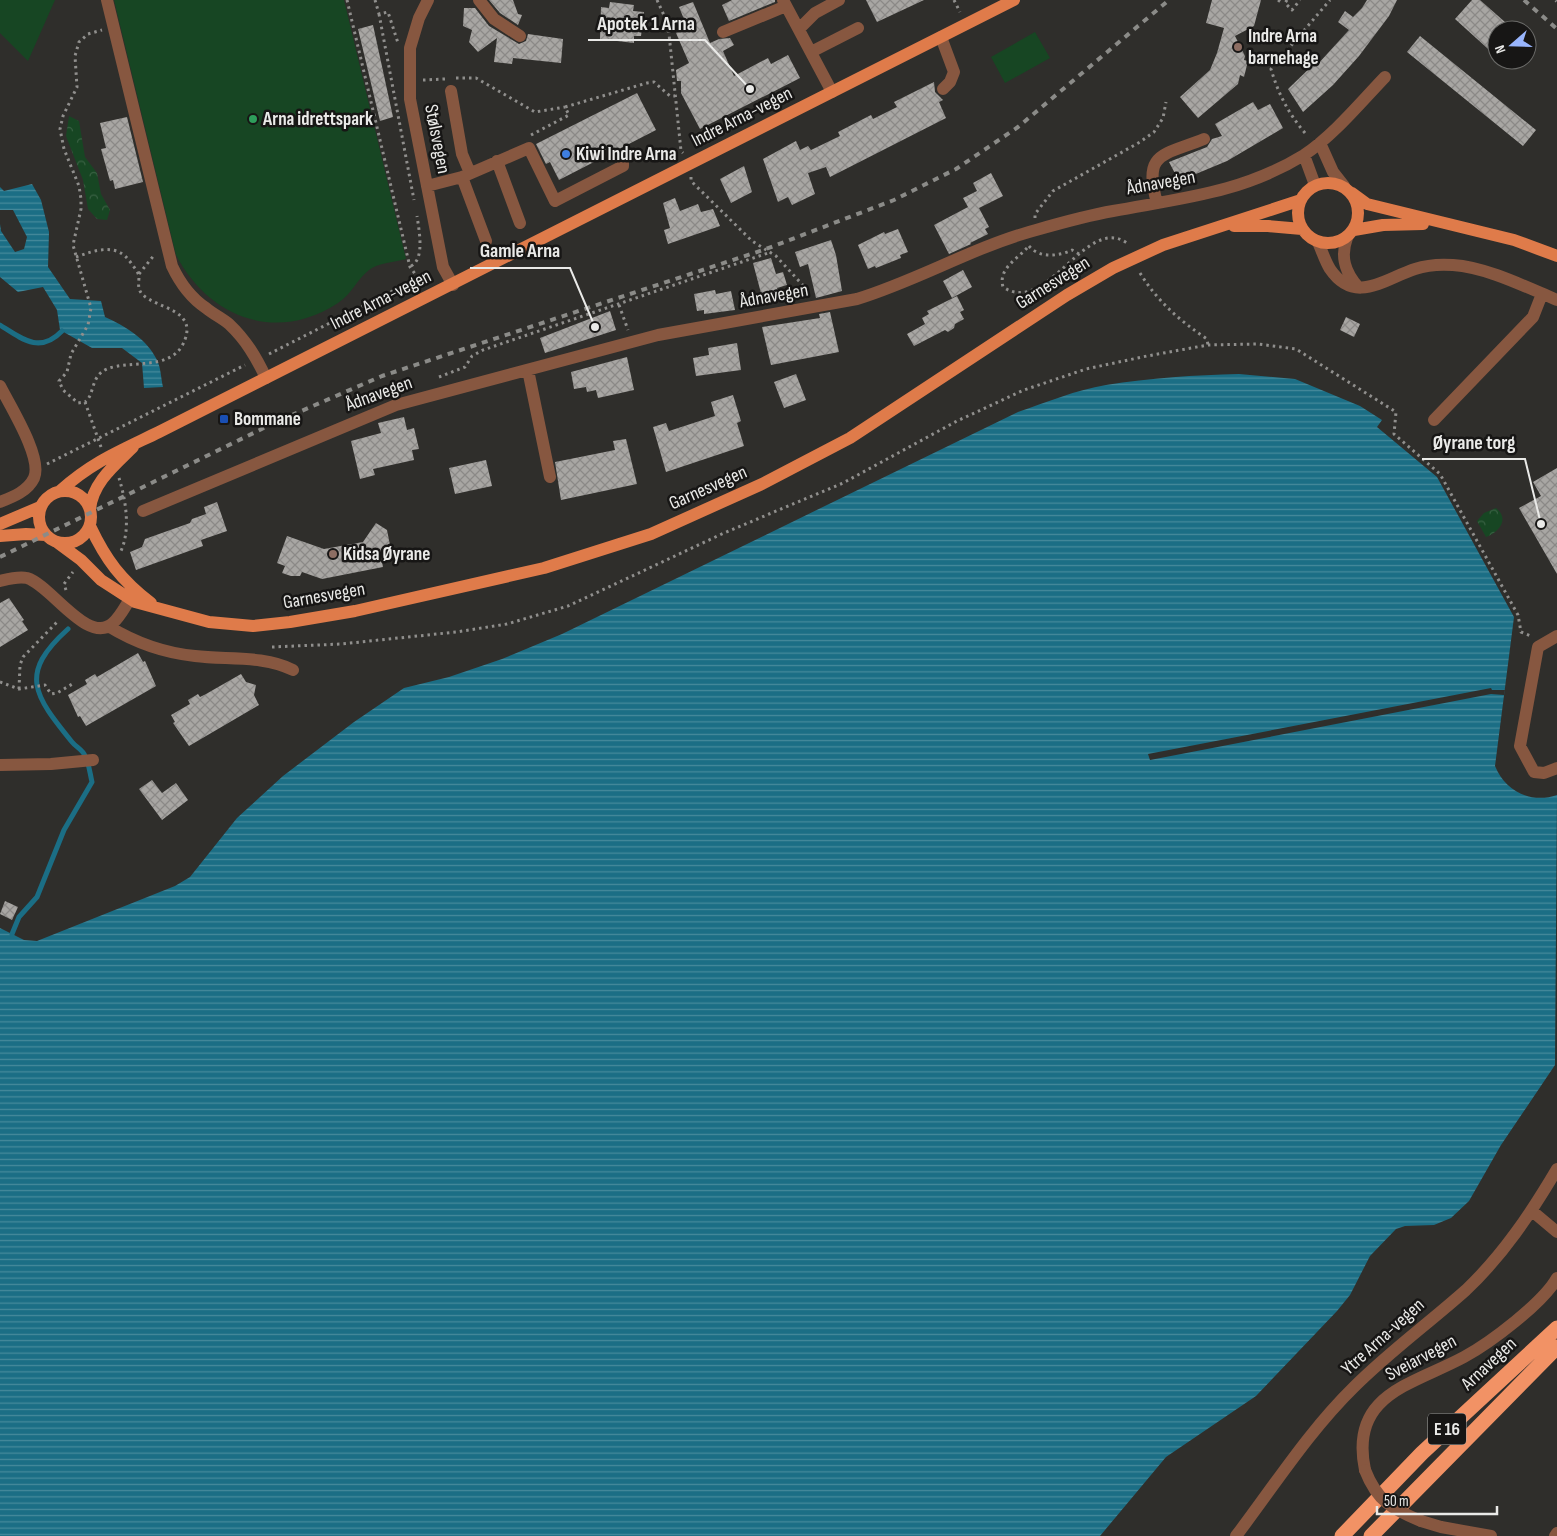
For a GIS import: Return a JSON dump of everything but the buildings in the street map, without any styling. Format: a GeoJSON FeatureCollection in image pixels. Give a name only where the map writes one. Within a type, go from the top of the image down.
{"type":"FeatureCollection","features":[{"type":"Feature","properties":{"kind":"highway","name":"Arnavegen"},"geometry":{"type":"LineString","coordinates":[[1342,1536],[1422,1453],[1557,1328]]}},
{"type":"Feature","properties":{"kind":"highway","name":"Arnavegen"},"geometry":{"type":"LineString","coordinates":[[1371,1536],[1557,1347]]}},
{"type":"Feature","properties":{"kind":"main road","name":"Indre Arna-vegen"},"geometry":{"type":"LineString","coordinates":[[60,491],[91,465],[453,285],[1014,0]]}},
{"type":"Feature","properties":{"kind":"main road"},"geometry":{"type":"LineString","coordinates":[[1451,225],[1399,224],[1350,234],[1338,242],[1318,242],[1302,229],[1298,209],[1301,200],[1315,186],[1334,183],[1348,190],[1359,200],[1367,204],[1514,240],[1557,256]]}},
{"type":"Feature","properties":{"kind":"main road"},"geometry":{"type":"LineString","coordinates":[[1348,190],[1359,211],[1350,234]]}},
{"type":"Feature","properties":{"kind":"main road","name":"Garnesvegen"},"geometry":{"type":"LineString","coordinates":[[58,543],[81,560],[101,580],[155,606],[209,622],[253,626],[290,622],[427,596],[544,568],[651,534],[762,484],[850,438],[1067,295],[1113,268],[1162,245],[1301,200]]}},
{"type":"Feature","properties":{"kind":"main road","name":"Garnesvegen"},"geometry":{"type":"LineString","coordinates":[[1222,226],[1268,226],[1302,229]]}},
{"type":"Feature","properties":{"kind":"main road","name":"Indre Arna-vegen"},"geometry":{"type":"LineString","coordinates":[[90,509],[91,498],[104,476],[138,442]]}},
{"type":"Feature","properties":{"kind":"main road"},"geometry":{"type":"LineString","coordinates":[[0,524],[40,507],[48,497],[60,491],[80,495],[90,509],[90,526],[78,540],[58,543],[46,536],[26,534],[0,536]]}},
{"type":"Feature","properties":{"kind":"main road"},"geometry":{"type":"LineString","coordinates":[[40,507],[39,520],[46,536]]}},
{"type":"Feature","properties":{"kind":"main road","name":"Garnesvegen"},"geometry":{"type":"LineString","coordinates":[[90,526],[110,562],[132,595]]}},
{"type":"Feature","properties":{"kind":"street"},"geometry":{"type":"LineString","coordinates":[[108,0],[172,266],[183,286],[199,304],[227,322],[241,335],[258,359],[266,378]]}},
{"type":"Feature","properties":{"kind":"street","name":"Stølsvegen"},"geometry":{"type":"LineString","coordinates":[[428,0],[419,18],[410,48],[410,99],[444,267],[453,285]]}},
{"type":"Feature","properties":{"kind":"street"},"geometry":{"type":"LineString","coordinates":[[479,0],[494,19],[520,36]]}},
{"type":"Feature","properties":{"kind":"street"},"geometry":{"type":"LineString","coordinates":[[799,29],[815,13],[839,0]]}},
{"type":"Feature","properties":{"kind":"street"},"geometry":{"type":"LineString","coordinates":[[723,32],[784,3],[832,92]]}},
{"type":"Feature","properties":{"kind":"street"},"geometry":{"type":"LineString","coordinates":[[811,52],[858,28]]}},
{"type":"Feature","properties":{"kind":"street"},"geometry":{"type":"LineString","coordinates":[[940,37],[954,72],[950,82],[943,88]]}},
{"type":"Feature","properties":{"kind":"street","name":"Ådnavegen"},"geometry":{"type":"LineString","coordinates":[[143,511],[396,405],[658,335],[823,306],[887,290],[1028,232],[1069,220],[1236,187],[1304,154],[1320,143],[1385,77]]}},
{"type":"Feature","properties":{"kind":"street"},"geometry":{"type":"LineString","coordinates":[[451,91],[466,175],[486,241]]}},
{"type":"Feature","properties":{"kind":"street"},"geometry":{"type":"LineString","coordinates":[[1157,204],[1150,174],[1155,162],[1162,156],[1204,139]]}},
{"type":"Feature","properties":{"kind":"street"},"geometry":{"type":"LineString","coordinates":[[1320,143],[1333,172],[1348,190]]}},
{"type":"Feature","properties":{"kind":"street"},"geometry":{"type":"LineString","coordinates":[[427,186],[466,175],[529,148],[554,201],[622,166],[623,159]]}},
{"type":"Feature","properties":{"kind":"street"},"geometry":{"type":"LineString","coordinates":[[1304,154],[1315,186]]}},
{"type":"Feature","properties":{"kind":"street"},"geometry":{"type":"LineString","coordinates":[[497,161],[520,224]]}},
{"type":"Feature","properties":{"kind":"street"},"geometry":{"type":"LineString","coordinates":[[1350,234],[1343,248],[1345,266],[1358,287]]}},
{"type":"Feature","properties":{"kind":"street"},"geometry":{"type":"LineString","coordinates":[[1318,242],[1330,270],[1348,286],[1367,288],[1415,269],[1445,265],[1494,275],[1557,300]]}},
{"type":"Feature","properties":{"kind":"street"},"geometry":{"type":"LineString","coordinates":[[1434,420],[1532,317],[1542,294]]}},
{"type":"Feature","properties":{"kind":"street"},"geometry":{"type":"LineString","coordinates":[[528,370],[550,477]]}},
{"type":"Feature","properties":{"kind":"street"},"geometry":{"type":"LineString","coordinates":[[0,386],[27,441],[36,470],[34,479],[26,488],[0,502]]}},
{"type":"Feature","properties":{"kind":"street"},"geometry":{"type":"LineString","coordinates":[[0,581],[14,577],[26,578],[39,585],[80,621],[94,629],[103,629],[112,624],[132,595]]}},
{"type":"Feature","properties":{"kind":"street"},"geometry":{"type":"LineString","coordinates":[[108,626],[121,634],[178,654],[265,662],[283,665],[293,670]]}},
{"type":"Feature","properties":{"kind":"street"},"geometry":{"type":"LineString","coordinates":[[1557,636],[1538,647],[1520,746],[1534,772],[1544,773],[1557,768]]}},
{"type":"Feature","properties":{"kind":"street"},"geometry":{"type":"LineString","coordinates":[[0,765],[87,760]]}},
{"type":"Feature","properties":{"kind":"street","name":"Ytre Arna-vegen"},"geometry":{"type":"LineString","coordinates":[[1236,1536],[1319,1427],[1352,1389],[1466,1290],[1508,1244],[1532,1211],[1557,1169]]}},
{"type":"Feature","properties":{"kind":"street"},"geometry":{"type":"LineString","coordinates":[[1532,1211],[1557,1232]]}},
{"type":"Feature","properties":{"kind":"street","name":"Sveiarvegen"},"geometry":{"type":"LineString","coordinates":[[1491,1536],[1441,1527],[1421,1521],[1401,1513],[1381,1499],[1365,1470],[1362,1440],[1364,1426],[1375,1408],[1400,1387],[1464,1357],[1483,1345],[1535,1303],[1557,1278]]}},
{"type":"Feature","properties":{"kind":"path"},"geometry":{"type":"LineString","coordinates":[[36,470],[419,278],[410,266],[346,0]]}},
{"type":"Feature","properties":{"kind":"path"},"geometry":{"type":"LineString","coordinates":[[375,0],[385,40],[393,101],[415,206]]}},
{"type":"Feature","properties":{"kind":"path"},"geometry":{"type":"LineString","coordinates":[[657,0],[668,24],[680,151],[688,155]]}},
{"type":"Feature","properties":{"kind":"path"},"geometry":{"type":"LineString","coordinates":[[1288,0],[1285,3],[1292,10],[1300,0]]}},
{"type":"Feature","properties":{"kind":"path"},"geometry":{"type":"LineString","coordinates":[[1305,133],[1294,120],[1279,95],[1271,69],[1330,0]]}},
{"type":"Feature","properties":{"kind":"path"},"geometry":{"type":"LineString","coordinates":[[378,14],[388,12],[394,35]]}},
{"type":"Feature","properties":{"kind":"path"},"geometry":{"type":"LineString","coordinates":[[114,27],[88,34],[80,42],[75,56],[76,87],[60,125],[62,144],[78,182],[81,198],[81,210],[73,245],[90,303],[91,316],[87,329],[69,357],[67,372],[60,379],[63,390],[78,403],[85,402],[88,399],[94,381],[102,372],[115,367],[168,358],[179,349],[186,330],[176,311],[153,301],[141,292],[138,286],[139,274],[156,252],[167,249]]}},
{"type":"Feature","properties":{"kind":"path"},"geometry":{"type":"LineString","coordinates":[[410,81],[472,77],[497,89],[532,111],[540,113],[651,82],[670,96],[675,96]]}},
{"type":"Feature","properties":{"kind":"path"},"geometry":{"type":"LineString","coordinates":[[1036,221],[1035,214],[1053,191],[1140,142],[1154,132],[1163,118],[1166,102]]}},
{"type":"Feature","properties":{"kind":"path"},"geometry":{"type":"LineString","coordinates":[[544,128],[569,115],[565,106]]}},
{"type":"Feature","properties":{"kind":"path"},"geometry":{"type":"LineString","coordinates":[[693,174],[691,181],[719,210],[752,241],[771,252],[823,306]]}},
{"type":"Feature","properties":{"kind":"path"},"geometry":{"type":"LineString","coordinates":[[410,266],[416,262],[419,255],[416,212]]}},
{"type":"Feature","properties":{"kind":"path"},"geometry":{"type":"LineString","coordinates":[[1034,238],[1029,246],[1004,270],[1001,279],[1003,287],[1011,292],[1023,292],[1052,278],[1079,254],[1110,236],[1119,237],[1127,243]]}},
{"type":"Feature","properties":{"kind":"path"},"geometry":{"type":"LineString","coordinates":[[1029,246],[1033,251],[1046,254],[1062,255],[1072,250],[1079,254]]}},
{"type":"Feature","properties":{"kind":"path"},"geometry":{"type":"LineString","coordinates":[[76,257],[100,249],[113,249],[128,258],[139,274]]}},
{"type":"Feature","properties":{"kind":"path"},"geometry":{"type":"LineString","coordinates":[[433,380],[465,367],[472,356],[483,350],[771,252]]}},
{"type":"Feature","properties":{"kind":"path"},"geometry":{"type":"LineString","coordinates":[[1140,273],[1152,293],[1172,314],[1207,338],[1208,345]]}},
{"type":"Feature","properties":{"kind":"path"},"geometry":{"type":"LineString","coordinates":[[619,305],[632,342]]}},
{"type":"Feature","properties":{"kind":"path"},"geometry":{"type":"LineString","coordinates":[[269,647],[341,644],[456,632],[507,624],[568,606],[724,533],[843,483],[957,420],[1024,390],[1086,369],[1208,345],[1258,344],[1296,349],[1396,412],[1394,434],[1440,474],[1518,615],[1521,632],[1533,637],[1538,647]]}},
{"type":"Feature","properties":{"kind":"path"},"geometry":{"type":"LineString","coordinates":[[85,402],[97,440]]}},
{"type":"Feature","properties":{"kind":"path"},"geometry":{"type":"LineString","coordinates":[[116,472],[124,494],[126,520],[125,540],[116,557]]}},
{"type":"Feature","properties":{"kind":"path"},"geometry":{"type":"LineString","coordinates":[[19,689],[20,665],[23,657],[69,610]]}},
{"type":"Feature","properties":{"kind":"path"},"geometry":{"type":"LineString","coordinates":[[0,682],[19,689],[39,686],[48,687],[51,694],[58,693],[74,683]]}},
{"type":"Feature","properties":{"kind":"green space"},"geometry":{"type":"Polygon","coordinates":[[[0,0],[55,0],[28,61],[0,33],[0,0]]]}},
{"type":"Feature","properties":{"kind":"green space"},"geometry":{"type":"Polygon","coordinates":[[[114,0],[344,0],[406,259],[372,268],[338,303],[315,315],[291,322],[268,322],[246,318],[225,308],[206,294],[190,277],[176,255],[114,0]]]}},
{"type":"Feature","properties":{"kind":"green space"},"geometry":{"type":"Polygon","coordinates":[[[1035,32],[1050,58],[1005,83],[991,57],[1035,32]]]}},
{"type":"Feature","properties":{"kind":"green space"},"geometry":{"type":"Polygon","coordinates":[[[69,116],[79,121],[85,157],[97,173],[101,194],[110,210],[107,220],[97,219],[88,209],[83,180],[66,136],[69,116]]]}},
{"type":"Feature","properties":{"kind":"green space"},"geometry":{"type":"Polygon","coordinates":[[[1496,508],[1502,516],[1501,525],[1499,529],[1486,537],[1477,521],[1484,513],[1496,508]]]}},
{"type":"Feature","properties":{"kind":"water"},"geometry":{"type":"Polygon","coordinates":[[[32,184],[41,200],[49,232],[48,267],[70,299],[101,301],[105,317],[128,329],[153,352],[160,370],[163,387],[144,388],[142,363],[122,348],[92,348],[60,330],[57,310],[43,287],[18,292],[0,277],[0,224],[1,231],[15,252],[24,249],[27,237],[13,210],[0,210],[0,187],[4,191],[32,184]]]}},
{"type":"Feature","properties":{"kind":"water"},"geometry":{"type":"Polygon","coordinates":[[[1239,374],[1295,379],[1360,406],[1382,420],[1377,427],[1437,477],[1514,617],[1495,766],[1505,782],[1512,789],[1520,793],[1538,798],[1557,795],[1555,1065],[1501,1145],[1469,1201],[1451,1218],[1434,1225],[1405,1226],[1396,1229],[1370,1256],[1350,1295],[1337,1311],[1256,1396],[1166,1457],[1100,1536],[0,1536],[0,928],[24,940],[37,941],[175,886],[190,877],[237,818],[283,776],[354,722],[404,688],[449,677],[502,659],[562,634],[1018,412],[1073,393],[1106,385],[1172,377],[1239,374]]]}},
{"type":"Feature","properties":{"kind":"pier"},"geometry":{"type":"Polygon","coordinates":[[[1491,688],[1492,690],[1505,690],[1504,695],[1491,694],[1150,760],[1148,754],[1491,688]]]}},
{"type":"Feature","properties":{"kind":"waterway"},"geometry":{"type":"LineString","coordinates":[[0,325],[23,339],[39,343],[54,338],[62,331]]}},
{"type":"Feature","properties":{"kind":"waterway"},"geometry":{"type":"LineString","coordinates":[[12,934],[19,917],[37,897],[64,830],[92,782],[84,754],[48,711],[37,685],[37,672],[42,659],[52,645],[68,629]]}},
{"type":"Feature","properties":{"kind":"railway"},"geometry":{"type":"LineString","coordinates":[[0,557],[276,422],[382,376],[766,249],[894,200],[956,169],[1018,127],[1169,0]]}},
{"type":"Feature","properties":{"kind":"railway"},"geometry":{"type":"LineString","coordinates":[[1524,0],[1557,29]]}},
{"type":"Feature","properties":{"kind":"place","name":"Indre Arna barnehage"},"geometry":{"type":"Point","coordinates":[1238,47]}},
{"type":"Feature","properties":{"kind":"place","name":"Apotek 1 Arna"},"geometry":{"type":"Point","coordinates":[750,89]}},
{"type":"Feature","properties":{"kind":"place","name":"Arna idrettspark"},"geometry":{"type":"Point","coordinates":[253,119]}},
{"type":"Feature","properties":{"kind":"place","name":"Kiwi Indre Arna"},"geometry":{"type":"Point","coordinates":[566,154]}},
{"type":"Feature","properties":{"kind":"place","name":"Gamle Arna"},"geometry":{"type":"Point","coordinates":[595,327]}},
{"type":"Feature","properties":{"kind":"place","name":"Bommane"},"geometry":{"type":"Point","coordinates":[224,419]}},
{"type":"Feature","properties":{"kind":"place","name":"Øyrane torg"},"geometry":{"type":"Point","coordinates":[1541,524]}},
{"type":"Feature","properties":{"kind":"place","name":"Kidsa Øyrane"},"geometry":{"type":"Point","coordinates":[333,554]}}]}
